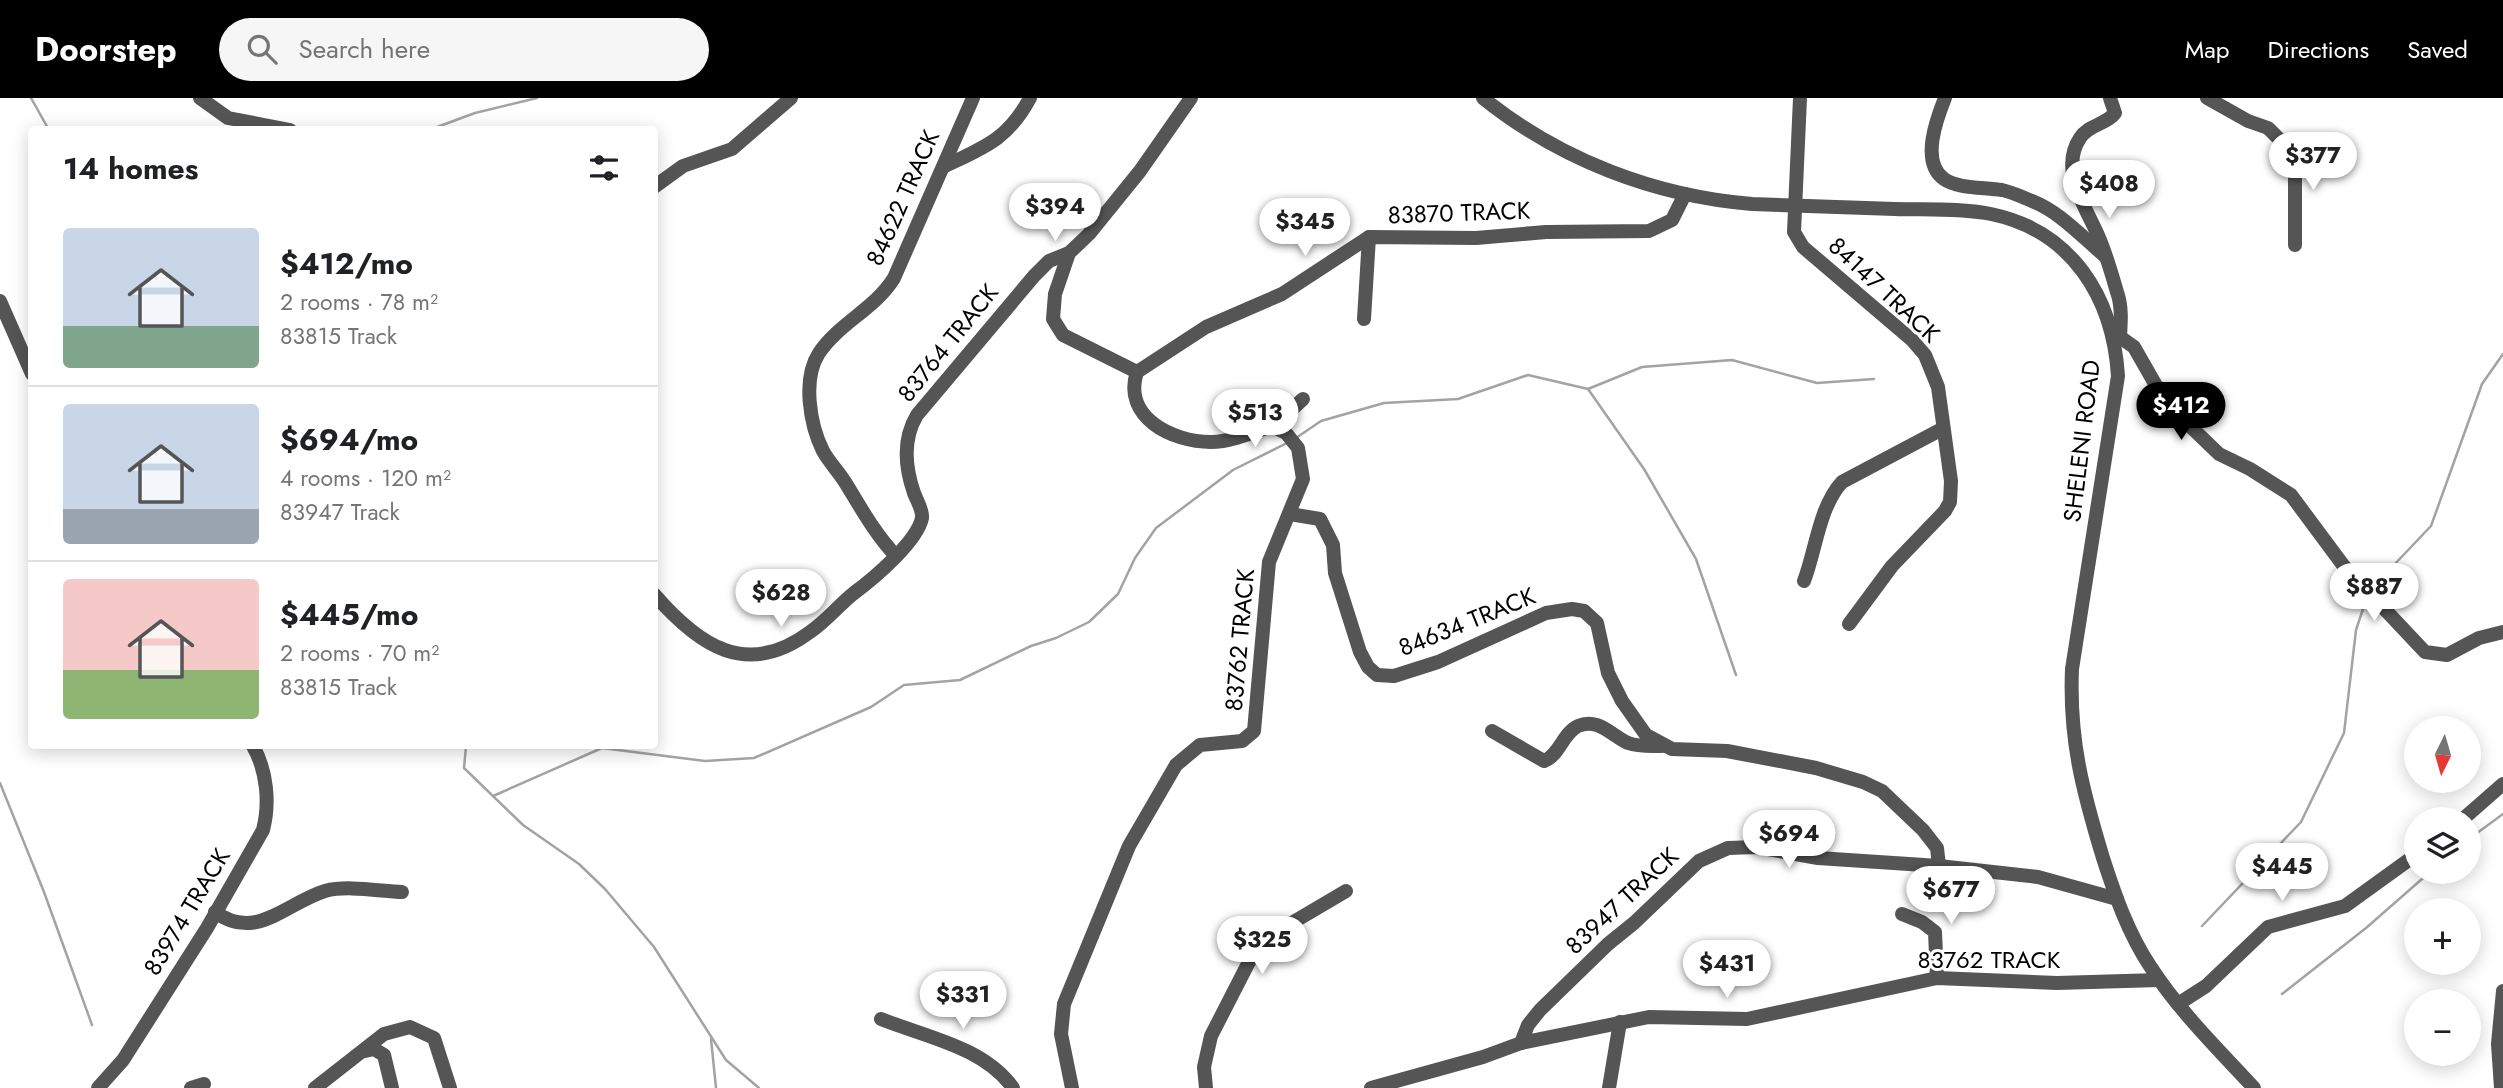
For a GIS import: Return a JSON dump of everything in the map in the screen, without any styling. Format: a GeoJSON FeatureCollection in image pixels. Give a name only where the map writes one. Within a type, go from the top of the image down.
{"type":"FeatureCollection","features":[{"type":"Feature","properties":{"kind":"street"},"geometry":{"type":"LineString","coordinates":[[200,98],[228,118],[269,126]]}},
{"type":"Feature","properties":{"kind":"street"},"geometry":{"type":"LineString","coordinates":[[658,184],[683,166],[732,149],[791,98]]}},
{"type":"Feature","properties":{"kind":"street","name":"84622 TRACK"},"geometry":{"type":"LineString","coordinates":[[897,556],[878,535],[824,453],[813,418],[809,383],[813,363],[830,338],[875,301],[894,278],[973,98]]}},
{"type":"Feature","properties":{"kind":"street"},"geometry":{"type":"LineString","coordinates":[[945,166],[1001,138],[1030,98]]}},
{"type":"Feature","properties":{"kind":"street"},"geometry":{"type":"LineString","coordinates":[[1192,98],[1140,171],[1089,234],[1069,253],[1055,294],[1055,325],[1072,341],[1137,372],[1134,395],[1146,419],[1186,437],[1212,442],[1272,426],[1303,399]]}},
{"type":"Feature","properties":{"kind":"street","name":"SHELENI ROAD"},"geometry":{"type":"LineString","coordinates":[[1483,98],[1566,152],[1647,185],[1724,202],[1961,211],[2013,220],[2037,232],[2080,265],[2117,334],[2118,376],[2072,669],[2070,709],[2083,792],[2117,899],[2159,980],[2254,1088]]}},
{"type":"Feature","properties":{"kind":"street","name":"84147 TRACK"},"geometry":{"type":"LineString","coordinates":[[1800,98],[1793,206],[1794,232],[1803,247],[1912,340],[1925,355],[1938,387],[1951,481],[1950,502],[1936,523],[1892,566],[1849,624]]}},
{"type":"Feature","properties":{"kind":"street"},"geometry":{"type":"LineString","coordinates":[[1945,98],[1933,139],[1933,156],[1940,176],[1948,181],[2004,191],[2035,202],[2059,217],[2105,256]]}},
{"type":"Feature","properties":{"kind":"street"},"geometry":{"type":"LineString","coordinates":[[2110,98],[2115,113],[2095,124],[2079,139],[2073,168],[2081,202],[2105,256],[2118,294],[2117,334],[2134,347],[2166,403],[2219,454],[2258,473],[2291,495],[2343,565],[2425,652],[2447,655],[2479,638],[2503,632]]}},
{"type":"Feature","properties":{"kind":"street"},"geometry":{"type":"LineString","coordinates":[[2207,98],[2248,121],[2268,128],[2289,149],[2295,165],[2295,244]]}},
{"type":"Feature","properties":{"kind":"street","name":"83870 TRACK"},"geometry":{"type":"LineString","coordinates":[[1137,372],[1206,327],[1282,294],[1369,237],[1476,239],[1546,232],[1649,232],[1662,228],[1672,219],[1685,194]]}},
{"type":"Feature","properties":{"kind":"street"},"geometry":{"type":"LineString","coordinates":[[1364,320],[1369,237]]}},
{"type":"Feature","properties":{"kind":"street","name":"83764 TRACK"},"geometry":{"type":"LineString","coordinates":[[658,598],[677,618],[719,648],[740,656],[784,647],[808,634],[897,556],[922,518],[906,456],[912,423],[1034,276],[1049,261],[1069,253]]}},
{"type":"Feature","properties":{"kind":"street"},"geometry":{"type":"LineString","coordinates":[[0,301],[28,365]]}},
{"type":"Feature","properties":{"kind":"street","name":"83762 TRACK"},"geometry":{"type":"LineString","coordinates":[[1072,1088],[1060,1034],[1064,1004],[1129,846],[1176,765],[1200,745],[1242,741],[1249,738],[1254,731],[1269,562],[1302,489],[1301,460],[1292,440],[1272,426]]}},
{"type":"Feature","properties":{"kind":"street"},"geometry":{"type":"LineString","coordinates":[[1804,581],[1837,488],[1855,474],[1942,429]]}},
{"type":"Feature","properties":{"kind":"street","name":"84634 TRACK"},"geometry":{"type":"LineString","coordinates":[[1290,514],[1320,519],[1333,545],[1335,573],[1360,652],[1368,667],[1377,675],[1394,676],[1438,662],[1546,613],[1572,609],[1584,611],[1597,623],[1608,673],[1631,717],[1646,735],[1663,746]]}},
{"type":"Feature","properties":{"kind":"street"},"geometry":{"type":"LineString","coordinates":[[1492,731],[1544,761],[1550,759],[1573,729],[1588,723],[1602,727],[1628,743],[1727,751],[1816,768],[1863,782],[1882,791],[1923,830],[1937,848],[1939,866]]}},
{"type":"Feature","properties":{"kind":"street","name":"83974 TRACK"},"geometry":{"type":"LineString","coordinates":[[98,1088],[123,1060],[263,830],[267,816],[266,787],[254,749]]}},
{"type":"Feature","properties":{"kind":"street"},"geometry":{"type":"LineString","coordinates":[[2477,807],[2503,784]]}},
{"type":"Feature","properties":{"kind":"street","name":"83947 TRACK"},"geometry":{"type":"LineString","coordinates":[[1521,1043],[1528,1025],[1541,1010],[1699,861],[1740,846],[1818,858],[1939,866],[2038,877],[2117,899]]}},
{"type":"Feature","properties":{"kind":"street"},"geometry":{"type":"LineString","coordinates":[[2178,1004],[2206,986],[2268,927],[2345,906],[2404,863]]}},
{"type":"Feature","properties":{"kind":"street"},"geometry":{"type":"LineString","coordinates":[[215,912],[233,923],[251,923],[326,891],[402,891]]}},
{"type":"Feature","properties":{"kind":"street"},"geometry":{"type":"LineString","coordinates":[[1206,1088],[1204,1067],[1211,1035],[1251,958],[1285,927],[1346,891]]}},
{"type":"Feature","properties":{"kind":"street"},"geometry":{"type":"LineString","coordinates":[[1902,914],[1922,922],[1935,932],[1937,978]]}},
{"type":"Feature","properties":{"kind":"street","name":"83762 TRACK"},"geometry":{"type":"LineString","coordinates":[[1371,1088],[1483,1057],[1521,1043],[1649,1017],[1746,1018],[1770,1015],[1868,991],[1937,978],[2057,983],[2159,980]]}},
{"type":"Feature","properties":{"kind":"street"},"geometry":{"type":"LineString","coordinates":[[2501,1088],[2498,1038],[2503,991]]}},
{"type":"Feature","properties":{"kind":"street"},"geometry":{"type":"LineString","coordinates":[[881,1019],[972,1052],[1006,1079],[1013,1088]]}},
{"type":"Feature","properties":{"kind":"street"},"geometry":{"type":"LineString","coordinates":[[1609,1088],[1620,1022]]}},
{"type":"Feature","properties":{"kind":"street"},"geometry":{"type":"LineString","coordinates":[[315,1088],[395,1029],[410,1027],[422,1031],[437,1044],[450,1088]]}},
{"type":"Feature","properties":{"kind":"street"},"geometry":{"type":"LineString","coordinates":[[365,1051],[374,1048],[384,1055],[392,1088]]}},
{"type":"Feature","properties":{"kind":"waterway"},"geometry":{"type":"LineString","coordinates":[[31,98],[47,126]]}},
{"type":"Feature","properties":{"kind":"waterway"},"geometry":{"type":"LineString","coordinates":[[440,126],[475,113],[537,98]]}},
{"type":"Feature","properties":{"kind":"waterway"},"geometry":{"type":"LineString","coordinates":[[2372,588],[2431,526],[2482,384],[2503,354]]}},
{"type":"Feature","properties":{"kind":"waterway"},"geometry":{"type":"LineString","coordinates":[[1588,389],[1642,367],[1732,360],[1817,383],[1874,379]]}},
{"type":"Feature","properties":{"kind":"waterway"},"geometry":{"type":"LineString","coordinates":[[1296,438],[1321,421],[1384,403],[1458,399],[1528,375],[1588,389],[1644,469],[1696,559],[1736,675]]}},
{"type":"Feature","properties":{"kind":"waterway"},"geometry":{"type":"LineString","coordinates":[[610,749],[705,761],[754,758],[871,707],[904,685],[960,680],[1031,646],[1056,638],[1089,622],[1118,594],[1135,558],[1156,528],[1233,470],[1287,443]]}},
{"type":"Feature","properties":{"kind":"waterway"},"geometry":{"type":"LineString","coordinates":[[2202,926],[2301,822],[2344,733],[2356,630],[2367,597]]}},
{"type":"Feature","properties":{"kind":"waterway"},"geometry":{"type":"LineString","coordinates":[[466,749],[464,768],[523,825],[579,864],[605,889],[654,947],[726,1060],[759,1088]]}},
{"type":"Feature","properties":{"kind":"waterway"},"geometry":{"type":"LineString","coordinates":[[493,796],[600,749]]}},
{"type":"Feature","properties":{"kind":"waterway"},"geometry":{"type":"LineString","coordinates":[[0,783],[44,892],[92,1025]]}},
{"type":"Feature","properties":{"kind":"waterway"},"geometry":{"type":"LineString","coordinates":[[2481,830],[2503,814]]}},
{"type":"Feature","properties":{"kind":"waterway"},"geometry":{"type":"LineString","coordinates":[[2282,994],[2366,928],[2416,884]]}},
{"type":"Feature","properties":{"kind":"waterway"},"geometry":{"type":"LineString","coordinates":[[711,1039],[716,1088]]}}]}
